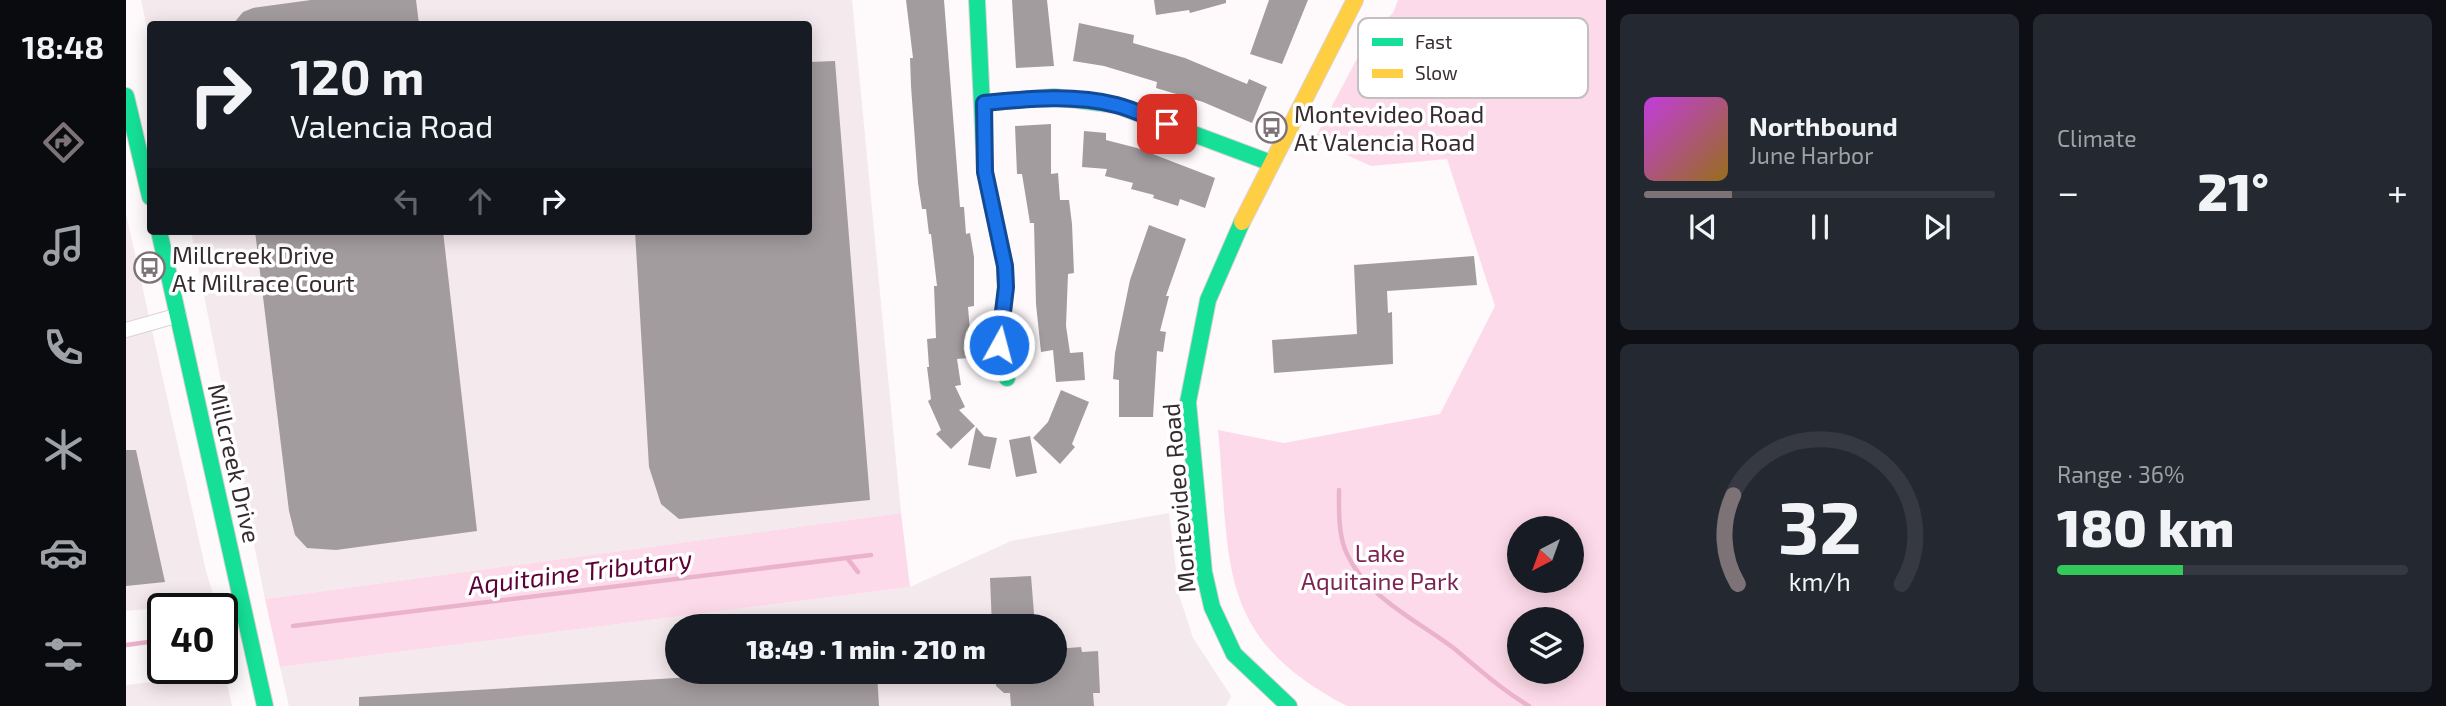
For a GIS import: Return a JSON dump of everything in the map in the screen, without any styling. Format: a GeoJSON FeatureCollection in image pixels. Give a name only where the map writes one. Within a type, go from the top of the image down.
{"type":"FeatureCollection","features":[{"type":"Feature","properties":{"kind":"street"},"geometry":{"type":"LineString","coordinates":[[977,0],[984,103],[985,172],[1005,266],[1006,287],[999,345],[1007,378]]}},
{"type":"Feature","properties":{"kind":"street","name":"Montevideo Road"},"geometry":{"type":"LineString","coordinates":[[1289,706],[1234,654],[1212,607],[1204,572],[1188,402],[1208,300],[1226,254],[1355,0]]}},
{"type":"Feature","properties":{"kind":"street"},"geometry":{"type":"LineString","coordinates":[[126,96],[147,184]]}},
{"type":"Feature","properties":{"kind":"street"},"geometry":{"type":"LineString","coordinates":[[984,103],[1054,97],[1116,105],[1271,163]]}},
{"type":"Feature","properties":{"kind":"street","name":"Millcreek Drive"},"geometry":{"type":"LineString","coordinates":[[160,235],[204,445],[238,579],[265,706]]}},
{"type":"Feature","properties":{"kind":"street"},"geometry":{"type":"LineString","coordinates":[[126,330],[179,316]]}},
{"type":"Feature","properties":{"kind":"shaded area"},"geometry":{"type":"Polygon","coordinates":[[[141,0],[852,0],[901,513],[265,599],[192,235],[812,235],[812,21],[147,21],[147,29],[141,0]]]}},
{"type":"Feature","properties":{"kind":"shaded area"},"geometry":{"type":"Polygon","coordinates":[[[126,214],[213,593],[147,593],[147,609],[126,611],[126,214]]]}},
{"type":"Feature","properties":{"kind":"shaded area"},"geometry":{"type":"Polygon","coordinates":[[[1169,513],[1179,595],[1193,638],[1231,696],[1226,706],[289,706],[280,667],[665,618],[665,684],[1067,684],[1067,614],[697,614],[910,587],[1011,541],[1169,513]]]}},
{"type":"Feature","properties":{"kind":"shaded area"},"geometry":{"type":"Polygon","coordinates":[[[147,683],[227,684],[232,706],[126,706],[126,685],[147,683]]]}},
{"type":"Feature","properties":{"kind":"green space","name":"Lake Aquitaine Park"},"geometry":{"type":"Polygon","coordinates":[[[1398,0],[1606,0],[1606,706],[1347,706],[1304,680],[1272,652],[1251,623],[1237,591],[1229,557],[1218,430],[1284,443],[1440,414],[1495,306],[1447,159],[1371,166],[1314,140],[1358,57],[1358,98],[1588,98],[1588,18],[1388,18],[1393,13],[1398,0]]]}},
{"type":"Feature","properties":{"kind":"green space"},"geometry":{"type":"Polygon","coordinates":[[[901,513],[910,587],[697,614],[665,614],[665,618],[280,667],[265,599],[901,513]]]}},
{"type":"Feature","properties":{"kind":"building"},"geometry":{"type":"Polygon","coordinates":[[[311,0],[416,0],[419,21],[236,21],[243,12],[253,8],[311,0]]]}},
{"type":"Feature","properties":{"kind":"building"},"geometry":{"type":"Polygon","coordinates":[[[906,0],[944,0],[960,207],[964,207],[966,234],[970,233],[974,257],[974,306],[968,307],[970,332],[966,332],[968,358],[957,359],[961,385],[955,386],[965,407],[959,410],[975,426],[951,449],[936,434],[941,430],[928,401],[931,399],[927,339],[936,338],[934,286],[937,286],[931,234],[926,209],[922,209],[918,183],[911,86],[910,58],[913,58],[906,0]]]}},
{"type":"Feature","properties":{"kind":"building"},"geometry":{"type":"Polygon","coordinates":[[[1012,0],[1047,0],[1054,66],[1016,68],[1012,0]]]}},
{"type":"Feature","properties":{"kind":"building"},"geometry":{"type":"Polygon","coordinates":[[[1154,0],[1226,0],[1226,3],[1190,13],[1189,10],[1156,15],[1154,0]]]}},
{"type":"Feature","properties":{"kind":"building"},"geometry":{"type":"Polygon","coordinates":[[[1269,0],[1308,0],[1282,64],[1250,54],[1269,0]]]}},
{"type":"Feature","properties":{"kind":"building"},"geometry":{"type":"Polygon","coordinates":[[[1079,23],[1134,35],[1133,43],[1185,58],[1247,84],[1249,79],[1267,87],[1252,123],[1203,102],[1156,88],[1157,82],[1104,66],[1073,61],[1079,23]]]}},
{"type":"Feature","properties":{"kind":"building"},"geometry":{"type":"Polygon","coordinates":[[[835,61],[870,500],[679,519],[661,504],[649,467],[635,235],[812,235],[812,62],[835,61]]]}},
{"type":"Feature","properties":{"kind":"building"},"geometry":{"type":"Polygon","coordinates":[[[1051,124],[1051,174],[1058,173],[1060,200],[1069,200],[1072,224],[1074,273],[1068,274],[1066,326],[1070,353],[1083,352],[1085,380],[1056,382],[1053,350],[1041,352],[1036,304],[1034,223],[1030,223],[1022,174],[1017,174],[1015,126],[1051,124]]]}},
{"type":"Feature","properties":{"kind":"building"},"geometry":{"type":"Polygon","coordinates":[[[1084,131],[1106,133],[1106,140],[1137,148],[1215,178],[1205,208],[1180,199],[1178,206],[1153,198],[1154,195],[1131,189],[1133,183],[1105,176],[1107,169],[1082,167],[1084,131]]]}},
{"type":"Feature","properties":{"kind":"building"},"geometry":{"type":"Polygon","coordinates":[[[1149,225],[1186,239],[1166,296],[1169,296],[1160,331],[1166,332],[1163,352],[1157,351],[1153,417],[1119,417],[1119,380],[1113,379],[1115,353],[1130,280],[1149,225]]]}},
{"type":"Feature","properties":{"kind":"building"},"geometry":{"type":"Polygon","coordinates":[[[255,235],[443,235],[477,531],[336,550],[307,548],[295,535],[289,511],[255,235]]]}},
{"type":"Feature","properties":{"kind":"building"},"geometry":{"type":"Polygon","coordinates":[[[1474,256],[1477,285],[1387,291],[1388,313],[1392,312],[1393,364],[1274,373],[1272,340],[1357,334],[1354,265],[1474,256]]]}},
{"type":"Feature","properties":{"kind":"building"},"geometry":{"type":"Polygon","coordinates":[[[1061,390],[1089,402],[1072,444],[1075,447],[1060,464],[1033,438],[1048,422],[1061,390]]]}},
{"type":"Feature","properties":{"kind":"building"},"geometry":{"type":"Polygon","coordinates":[[[976,427],[984,436],[997,438],[990,469],[968,465],[976,427]]]}},
{"type":"Feature","properties":{"kind":"building"},"geometry":{"type":"Polygon","coordinates":[[[1030,436],[1037,473],[1016,477],[1009,440],[1030,436]]]}},
{"type":"Feature","properties":{"kind":"building"},"geometry":{"type":"Polygon","coordinates":[[[126,450],[136,450],[165,582],[126,586],[126,450]]]}},
{"type":"Feature","properties":{"kind":"building"},"geometry":{"type":"Polygon","coordinates":[[[1031,576],[1034,614],[992,614],[990,578],[1031,576]]]}},
{"type":"Feature","properties":{"kind":"building"},"geometry":{"type":"Polygon","coordinates":[[[1081,647],[1082,652],[1098,651],[1100,693],[1093,693],[1094,706],[1011,706],[1010,693],[1004,693],[996,684],[1067,684],[1067,648],[1081,647]]]}},
{"type":"Feature","properties":{"kind":"building"},"geometry":{"type":"Polygon","coordinates":[[[665,679],[665,684],[878,684],[879,706],[359,706],[359,697],[665,679]]]}},
{"type":"Feature","properties":{"kind":"waterway"},"geometry":{"type":"LineString","coordinates":[[1339,490],[1344,547],[1367,584],[1456,650],[1500,687],[1529,706]]}},
{"type":"Feature","properties":{"kind":"waterway","name":"Aquitaine Tributary"},"geometry":{"type":"LineString","coordinates":[[293,626],[871,555]]}},
{"type":"Feature","properties":{"kind":"waterway"},"geometry":{"type":"LineString","coordinates":[[847,558],[858,572]]}},
{"type":"Feature","properties":{"kind":"waterway","name":"Aquitaine Tributary"},"geometry":{"type":"LineString","coordinates":[[126,645],[147,642]]}},
{"type":"Feature","properties":{"kind":"traffic: fast"},"geometry":{"type":"LineString","coordinates":[[977,0],[985,171],[1005,266],[1006,287],[999,345],[1007,378]]}},
{"type":"Feature","properties":{"kind":"traffic: fast"},"geometry":{"type":"LineString","coordinates":[[126,96],[147,184]]}},
{"type":"Feature","properties":{"kind":"traffic: fast"},"geometry":{"type":"LineString","coordinates":[[984,103],[1054,97],[1116,105],[1271,163]]}},
{"type":"Feature","properties":{"kind":"traffic: fast"},"geometry":{"type":"LineString","coordinates":[[1242,222],[1208,300],[1188,402],[1204,572],[1212,607],[1234,654],[1289,706]]}},
{"type":"Feature","properties":{"kind":"traffic: fast"},"geometry":{"type":"LineString","coordinates":[[160,235],[265,706]]}},
{"type":"Feature","properties":{"kind":"traffic: slow"},"geometry":{"type":"LineString","coordinates":[[1242,222],[1355,0]]}},
{"type":"Feature","properties":{"kind":"place","name":"Montevideo Road At Valencia Road"},"geometry":{"type":"Point","coordinates":[1271,127]}},
{"type":"Feature","properties":{"kind":"place","name":"Millcreek Drive At Millrace Court"},"geometry":{"type":"Point","coordinates":[149,268]}},
{"type":"Feature","properties":{"kind":"route"},"geometry":{"type":"LineString","coordinates":[[999,345],[1006,287],[1005,266],[985,172],[984,103],[1054,97],[1085,100],[1116,105],[1167,124]]}}]}
